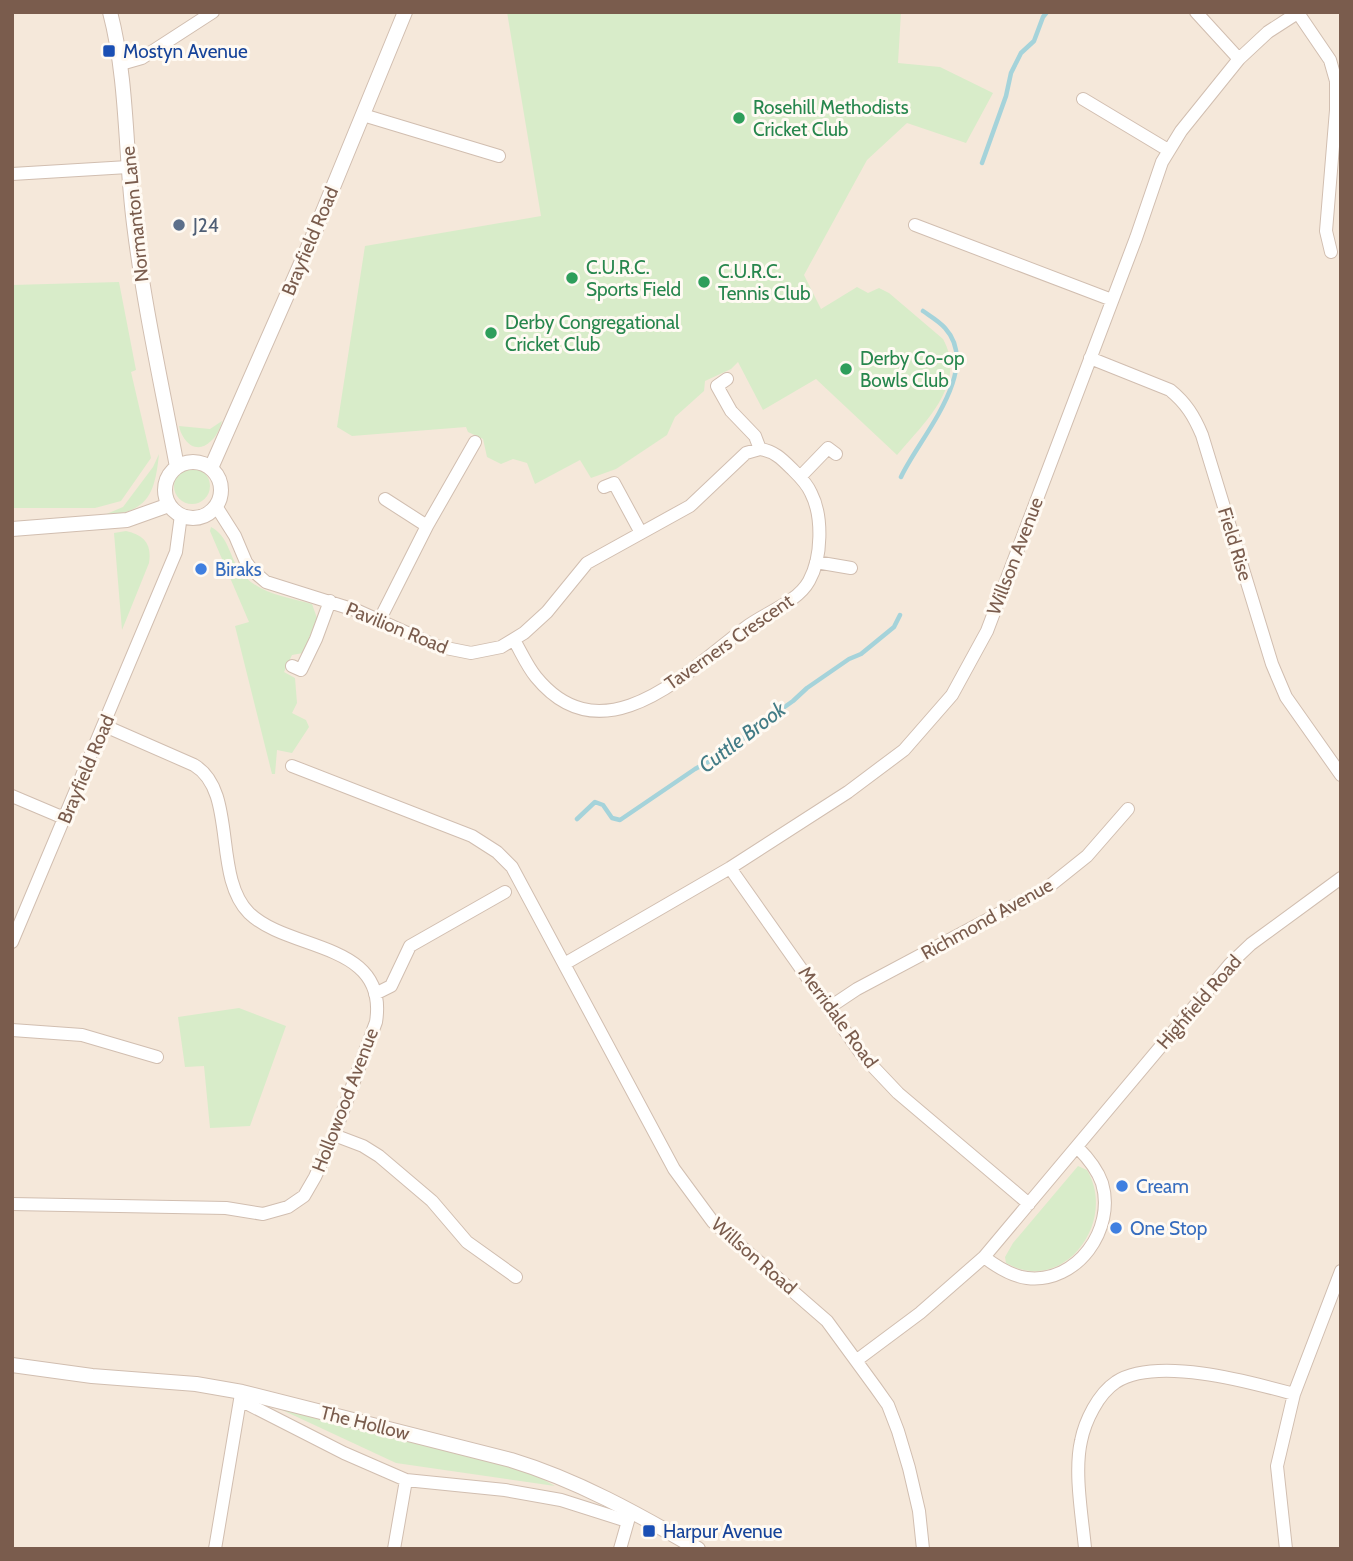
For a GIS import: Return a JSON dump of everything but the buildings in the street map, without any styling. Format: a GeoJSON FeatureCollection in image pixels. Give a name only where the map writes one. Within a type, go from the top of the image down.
{"type":"FeatureCollection","features":[{"type":"Feature","properties":{"kind":"street","name":"Normanton Lane"},"geometry":{"type":"LineString","coordinates":[[110,12],[121,64],[128,167],[143,288],[177,467]]}},
{"type":"Feature","properties":{"kind":"street"},"geometry":{"type":"LineString","coordinates":[[121,64],[142,58],[213,12]]}},
{"type":"Feature","properties":{"kind":"street","name":"Brayfield Road"},"geometry":{"type":"LineString","coordinates":[[211,468],[405,12]]}},
{"type":"Feature","properties":{"kind":"street"},"geometry":{"type":"LineString","coordinates":[[1195,12],[1239,59]]}},
{"type":"Feature","properties":{"kind":"street"},"geometry":{"type":"LineString","coordinates":[[1299,13],[1330,60],[1336,81],[1326,231],[1331,252]]}},
{"type":"Feature","properties":{"kind":"street","name":"Willson Avenue"},"geometry":{"type":"LineString","coordinates":[[566,963],[730,868],[848,792],[904,750],[952,695],[987,631],[1136,237],[1150,191],[1168,150],[1239,59],[1268,32],[1299,13]]}},
{"type":"Feature","properties":{"kind":"street"},"geometry":{"type":"LineString","coordinates":[[1083,99],[1168,150]]}},
{"type":"Feature","properties":{"kind":"street"},"geometry":{"type":"LineString","coordinates":[[363,115],[499,156]]}},
{"type":"Feature","properties":{"kind":"street"},"geometry":{"type":"LineString","coordinates":[[12,174],[128,167]]}},
{"type":"Feature","properties":{"kind":"street"},"geometry":{"type":"LineString","coordinates":[[915,225],[1112,300]]}},
{"type":"Feature","properties":{"kind":"street","name":"Field Rise"},"geometry":{"type":"LineString","coordinates":[[1090,358],[1170,390],[1181,398],[1192,413],[1202,435],[1272,664],[1286,697],[1341,775]]}},
{"type":"Feature","properties":{"kind":"street","name":"Taverners Crescent"},"geometry":{"type":"LineString","coordinates":[[514,640],[536,676],[557,695],[590,709],[619,710],[664,688],[746,627],[800,592],[810,579],[818,544],[816,509],[811,492],[779,456],[760,449],[755,436],[731,411],[717,386],[727,379]]}},
{"type":"Feature","properties":{"kind":"street"},"geometry":{"type":"LineString","coordinates":[[379,621],[475,442]]}},
{"type":"Feature","properties":{"kind":"street"},"geometry":{"type":"LineString","coordinates":[[800,477],[828,448],[836,454]]}},
{"type":"Feature","properties":{"kind":"street","name":"Pavilion Road"},"geometry":{"type":"LineString","coordinates":[[216,506],[235,536],[246,562],[258,576],[275,586],[330,601],[436,646],[471,653],[490,650],[514,640],[541,619],[587,563],[697,502],[746,453],[760,449]]}},
{"type":"Feature","properties":{"kind":"street"},"geometry":{"type":"LineString","coordinates":[[195,461],[211,468],[220,484],[216,506],[199,517],[181,515],[169,505],[165,487],[171,472],[177,467],[195,461]]}},
{"type":"Feature","properties":{"kind":"street"},"geometry":{"type":"LineString","coordinates":[[604,487],[614,483],[641,533]]}},
{"type":"Feature","properties":{"kind":"street"},"geometry":{"type":"LineString","coordinates":[[385,499],[428,526]]}},
{"type":"Feature","properties":{"kind":"street"},"geometry":{"type":"LineString","coordinates":[[12,529],[127,520],[169,505]]}},
{"type":"Feature","properties":{"kind":"street","name":"Brayfield Road"},"geometry":{"type":"LineString","coordinates":[[12,942],[176,552],[181,515]]}},
{"type":"Feature","properties":{"kind":"street"},"geometry":{"type":"LineString","coordinates":[[816,562],[851,568]]}},
{"type":"Feature","properties":{"kind":"street"},"geometry":{"type":"LineString","coordinates":[[292,666],[301,670],[313,648],[330,601]]}},
{"type":"Feature","properties":{"kind":"street"},"geometry":{"type":"LineString","coordinates":[[105,726],[194,765],[207,775],[215,790],[232,882],[245,908],[267,925],[350,961],[365,975],[375,994],[391,986],[410,946],[505,892]]}},
{"type":"Feature","properties":{"kind":"street","name":"Willson Road"},"geometry":{"type":"LineString","coordinates":[[292,766],[459,830],[497,852],[512,867],[566,963],[674,1169],[694,1198],[724,1232],[827,1321],[888,1405],[917,1500],[923,1549]]}},
{"type":"Feature","properties":{"kind":"street"},"geometry":{"type":"LineString","coordinates":[[12,796],[64,818]]}},
{"type":"Feature","properties":{"kind":"street","name":"Richmond Avenue"},"geometry":{"type":"LineString","coordinates":[[830,1007],[857,989],[1047,888],[1087,856],[1128,809]]}},
{"type":"Feature","properties":{"kind":"street","name":"Merridale Road"},"geometry":{"type":"LineString","coordinates":[[730,868],[862,1055],[898,1093],[1029,1204]]}},
{"type":"Feature","properties":{"kind":"street","name":"Highfield Road"},"geometry":{"type":"LineString","coordinates":[[857,1360],[920,1313],[984,1258],[1230,964],[1251,944],[1341,878]]}},
{"type":"Feature","properties":{"kind":"street","name":"Hollowood Avenue"},"geometry":{"type":"LineString","coordinates":[[12,1204],[226,1208],[254,1213],[272,1212],[296,1202],[310,1188],[334,1135],[376,1022],[375,994]]}},
{"type":"Feature","properties":{"kind":"street"},"geometry":{"type":"LineString","coordinates":[[12,1030],[82,1035],[157,1057]]}},
{"type":"Feature","properties":{"kind":"street"},"geometry":{"type":"LineString","coordinates":[[334,1135],[363,1146],[379,1156],[432,1201],[467,1242],[516,1277]]}},
{"type":"Feature","properties":{"kind":"street"},"geometry":{"type":"LineString","coordinates":[[984,1258],[1008,1273],[1037,1279],[1065,1270],[1087,1254],[1102,1226],[1105,1206],[1103,1186],[1097,1171],[1078,1148]]}},
{"type":"Feature","properties":{"kind":"street"},"geometry":{"type":"LineString","coordinates":[[1286,1549],[1277,1466],[1294,1394],[1341,1271]]}},
{"type":"Feature","properties":{"kind":"street","name":"The Hollow"},"geometry":{"type":"LineString","coordinates":[[12,1366],[92,1376],[196,1384],[537,1468],[698,1549]]}},
{"type":"Feature","properties":{"kind":"street"},"geometry":{"type":"LineString","coordinates":[[1085,1548],[1079,1477],[1080,1441],[1094,1407],[1114,1383],[1129,1376],[1160,1370],[1224,1377],[1294,1394]]}},
{"type":"Feature","properties":{"kind":"street"},"geometry":{"type":"LineString","coordinates":[[215,1549],[241,1396],[344,1453],[406,1480],[505,1490],[629,1516],[620,1549]]}},
{"type":"Feature","properties":{"kind":"street"},"geometry":{"type":"LineString","coordinates":[[394,1549],[406,1480]]}},
{"type":"Feature","properties":{"kind":"shaded area"},"geometry":{"type":"Polygon","coordinates":[[[12,12],[1341,12],[1341,1549],[12,1549],[12,12]]]}},
{"type":"Feature","properties":{"kind":"green space"},"geometry":{"type":"Polygon","coordinates":[[[507,12],[901,12],[898,63],[940,67],[993,93],[966,143],[907,123],[867,160],[804,275],[821,309],[857,287],[868,293],[879,288],[889,293],[943,339],[949,356],[947,387],[930,416],[897,455],[816,379],[763,410],[738,362],[731,369],[705,381],[704,391],[675,417],[667,435],[616,469],[591,478],[580,460],[535,484],[527,463],[513,459],[501,464],[487,457],[483,439],[468,432],[466,427],[352,436],[337,427],[365,246],[541,216],[507,12]]]}},
{"type":"Feature","properties":{"kind":"green space"},"geometry":{"type":"Polygon","coordinates":[[[119,282],[136,370],[131,372],[151,458],[121,501],[95,508],[12,508],[12,285],[119,282]]]}},
{"type":"Feature","properties":{"kind":"green space"},"geometry":{"type":"Polygon","coordinates":[[[222,421],[213,439],[200,447],[190,445],[186,441],[179,426],[210,429],[222,421]]]}},
{"type":"Feature","properties":{"kind":"green space"},"geometry":{"type":"Polygon","coordinates":[[[159,454],[154,484],[144,502],[126,512],[97,518],[123,507],[153,467],[159,454]]]}},
{"type":"Feature","properties":{"kind":"green space"},"geometry":{"type":"Polygon","coordinates":[[[192,468],[205,473],[210,486],[205,499],[192,504],[179,499],[174,486],[179,473],[192,468]]]}},
{"type":"Feature","properties":{"kind":"green space"},"geometry":{"type":"Polygon","coordinates":[[[211,527],[225,540],[238,568],[253,583],[271,593],[312,604],[317,618],[303,653],[292,655],[284,672],[295,678],[297,703],[292,713],[306,720],[309,727],[292,753],[277,750],[275,774],[272,774],[235,626],[249,622],[210,531],[211,527]]]}},
{"type":"Feature","properties":{"kind":"green space"},"geometry":{"type":"Polygon","coordinates":[[[126,531],[138,535],[146,542],[150,557],[122,630],[114,533],[126,531]]]}},
{"type":"Feature","properties":{"kind":"green space"},"geometry":{"type":"Polygon","coordinates":[[[239,1008],[286,1026],[250,1126],[210,1128],[204,1066],[185,1067],[178,1017],[239,1008]]]}},
{"type":"Feature","properties":{"kind":"green space"},"geometry":{"type":"Polygon","coordinates":[[[1078,1166],[1087,1170],[1095,1190],[1095,1211],[1090,1231],[1080,1248],[1065,1262],[1047,1270],[1027,1271],[1006,1263],[1005,1257],[1013,1243],[1078,1166]]]}},
{"type":"Feature","properties":{"kind":"green space"},"geometry":{"type":"Polygon","coordinates":[[[280,1409],[528,1471],[555,1486],[396,1463],[280,1409]]]}},
{"type":"Feature","properties":{"kind":"waterway","name":"Cuttle Brook"},"geometry":{"type":"LineString","coordinates":[[982,163],[1006,96],[1011,73],[1021,53],[1034,41],[1047,12]]}},
{"type":"Feature","properties":{"kind":"waterway","name":"Cuttle Brook"},"geometry":{"type":"LineString","coordinates":[[901,477],[944,404],[957,364],[955,345],[945,328],[923,311]]}},
{"type":"Feature","properties":{"kind":"waterway","name":"Cuttle Brook"},"geometry":{"type":"LineString","coordinates":[[577,819],[595,802],[603,805],[612,818],[620,820],[695,769],[732,749],[752,730],[807,688],[849,659],[861,654],[894,627],[900,615]]}},
{"type":"Feature","properties":{"kind":"place","name":"Mostyn Avenue"},"geometry":{"type":"Point","coordinates":[109,51]}},
{"type":"Feature","properties":{"kind":"place","name":"Rosehill Methodists Cricket Club"},"geometry":{"type":"Point","coordinates":[739,118]}},
{"type":"Feature","properties":{"kind":"place","name":"J24"},"geometry":{"type":"Point","coordinates":[179,225]}},
{"type":"Feature","properties":{"kind":"place","name":"C.U.R.C. Sports Field"},"geometry":{"type":"Point","coordinates":[572,278]}},
{"type":"Feature","properties":{"kind":"place","name":"C.U.R.C. Tennis Club"},"geometry":{"type":"Point","coordinates":[704,282]}},
{"type":"Feature","properties":{"kind":"place","name":"Derby Congregational Cricket Club"},"geometry":{"type":"Point","coordinates":[491,333]}},
{"type":"Feature","properties":{"kind":"place","name":"Derby Co-op Bowls Club"},"geometry":{"type":"Point","coordinates":[846,369]}},
{"type":"Feature","properties":{"kind":"place","name":"Biraks"},"geometry":{"type":"Point","coordinates":[201,569]}},
{"type":"Feature","properties":{"kind":"place","name":"Cream"},"geometry":{"type":"Point","coordinates":[1122,1186]}},
{"type":"Feature","properties":{"kind":"place","name":"One Stop"},"geometry":{"type":"Point","coordinates":[1116,1228]}},
{"type":"Feature","properties":{"kind":"place","name":"Harpur Avenue"},"geometry":{"type":"Point","coordinates":[649,1531]}}]}
